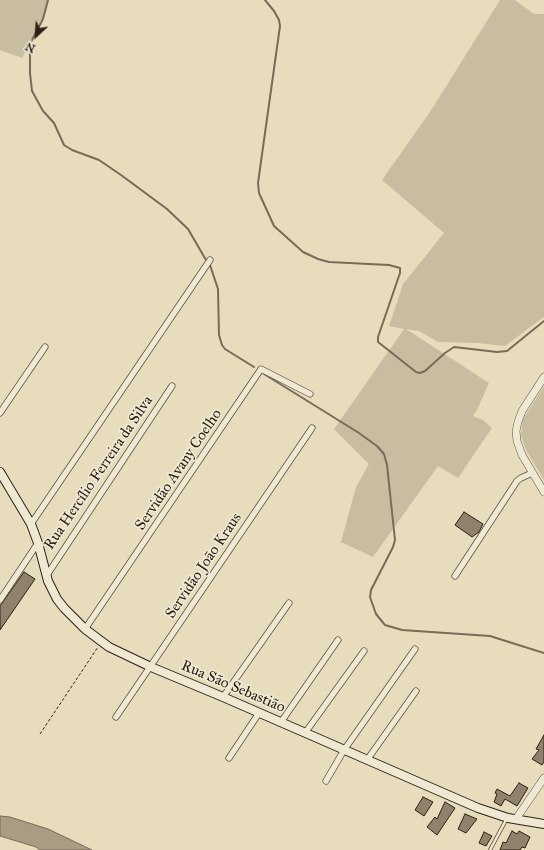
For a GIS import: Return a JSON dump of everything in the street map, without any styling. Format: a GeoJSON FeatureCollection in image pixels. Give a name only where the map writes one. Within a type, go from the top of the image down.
{"type":"FeatureCollection","features":[{"type":"Feature","properties":{"kind":"main road","name":"Rua São Sebastião"},"geometry":{"type":"LineString","coordinates":[[0,472],[32,524],[46,574],[57,599],[85,629],[102,642],[119,653],[259,712],[478,808],[508,818],[544,824]]}},
{"type":"Feature","properties":{"kind":"street"},"geometry":{"type":"LineString","coordinates":[[32,524],[210,260]]}},
{"type":"Feature","properties":{"kind":"street"},"geometry":{"type":"LineString","coordinates":[[0,413],[45,347]]}},
{"type":"Feature","properties":{"kind":"street","name":"Servidão Avany Coelho"},"geometry":{"type":"LineString","coordinates":[[85,629],[261,369],[310,394]]}},
{"type":"Feature","properties":{"kind":"street"},"geometry":{"type":"LineString","coordinates":[[544,377],[522,411],[516,426],[516,436],[519,448],[544,492]]}},
{"type":"Feature","properties":{"kind":"street","name":"Rua Hercílio Ferreira da Silva"},"geometry":{"type":"LineString","coordinates":[[46,574],[172,386]]}},
{"type":"Feature","properties":{"kind":"street","name":"Servidão João Kraus"},"geometry":{"type":"LineString","coordinates":[[116,717],[312,428]]}},
{"type":"Feature","properties":{"kind":"street"},"geometry":{"type":"LineString","coordinates":[[455,576],[517,482],[521,478],[532,473]]}},
{"type":"Feature","properties":{"kind":"street"},"geometry":{"type":"LineString","coordinates":[[0,600],[38,543]]}},
{"type":"Feature","properties":{"kind":"street"},"geometry":{"type":"LineString","coordinates":[[223,697],[289,603]]}},
{"type":"Feature","properties":{"kind":"street"},"geometry":{"type":"LineString","coordinates":[[281,722],[338,640]]}},
{"type":"Feature","properties":{"kind":"street"},"geometry":{"type":"LineString","coordinates":[[326,781],[344,750],[415,649]]}},
{"type":"Feature","properties":{"kind":"street"},"geometry":{"type":"LineString","coordinates":[[305,733],[364,651]]}},
{"type":"Feature","properties":{"kind":"street"},"geometry":{"type":"LineString","coordinates":[[367,760],[416,692]]}},
{"type":"Feature","properties":{"kind":"street"},"geometry":{"type":"LineString","coordinates":[[229,758],[259,712]]}},
{"type":"Feature","properties":{"kind":"street"},"geometry":{"type":"LineString","coordinates":[[516,819],[544,778]]}},
{"type":"Feature","properties":{"kind":"lane"},"geometry":{"type":"LineString","coordinates":[[490,850],[508,818]]}},
{"type":"Feature","properties":{"kind":"path"},"geometry":{"type":"LineString","coordinates":[[40,734],[102,642]]}},
{"type":"Feature","properties":{"kind":"shaded area"},"geometry":{"type":"Polygon","coordinates":[[[0,0],[48,0],[43,19],[22,58],[0,50],[0,0]]]}},
{"type":"Feature","properties":{"kind":"shaded area"},"geometry":{"type":"Polygon","coordinates":[[[500,0],[515,0],[534,14],[544,14],[544,317],[505,346],[477,343],[438,342],[419,331],[406,329],[489,383],[473,416],[483,420],[492,428],[458,478],[438,466],[373,557],[341,542],[356,487],[369,464],[334,429],[404,329],[389,326],[403,284],[444,233],[382,180],[432,109],[500,0]]]}},
{"type":"Feature","properties":{"kind":"shaded area"},"geometry":{"type":"Polygon","coordinates":[[[544,386],[544,480],[527,452],[521,435],[523,419],[544,386]]]}},
{"type":"Feature","properties":{"kind":"shaded area"},"geometry":{"type":"Polygon","coordinates":[[[0,816],[10,817],[48,829],[92,850],[40,850],[36,847],[0,836],[0,816]]]}},
{"type":"Feature","properties":{"kind":"building"},"geometry":{"type":"Polygon","coordinates":[[[464,512],[483,524],[479,532],[472,537],[455,525],[464,512]]]}},
{"type":"Feature","properties":{"kind":"building"},"geometry":{"type":"Polygon","coordinates":[[[24,572],[35,579],[0,630],[0,606],[24,572]]]}},
{"type":"Feature","properties":{"kind":"building"},"geometry":{"type":"Polygon","coordinates":[[[544,735],[544,762],[542,765],[532,759],[539,750],[536,749],[544,735]]]}},
{"type":"Feature","properties":{"kind":"building"},"geometry":{"type":"Polygon","coordinates":[[[519,783],[528,788],[517,806],[505,799],[501,806],[494,802],[497,789],[510,796],[519,783]]]}},
{"type":"Feature","properties":{"kind":"building"},"geometry":{"type":"Polygon","coordinates":[[[423,797],[433,802],[424,816],[415,810],[423,797]]]}},
{"type":"Feature","properties":{"kind":"building"},"geometry":{"type":"Polygon","coordinates":[[[445,802],[455,808],[437,835],[427,827],[435,817],[437,819],[445,802]]]}},
{"type":"Feature","properties":{"kind":"building"},"geometry":{"type":"Polygon","coordinates":[[[465,814],[477,819],[466,833],[458,829],[465,814]]]}},
{"type":"Feature","properties":{"kind":"building"},"geometry":{"type":"Polygon","coordinates":[[[512,831],[517,834],[519,831],[530,837],[525,848],[522,847],[520,850],[500,850],[503,842],[506,843],[512,831]]]}},
{"type":"Feature","properties":{"kind":"building"},"geometry":{"type":"Polygon","coordinates":[[[484,832],[492,836],[486,846],[479,843],[484,832]]]}},
{"type":"Feature","properties":{"kind":"waterway"},"geometry":{"type":"LineString","coordinates":[[48,0],[43,19],[30,44],[30,73],[32,91],[43,111],[54,123],[64,145],[72,150],[99,160],[167,209],[188,229],[206,260]]}},
{"type":"Feature","properties":{"kind":"waterway"},"geometry":{"type":"LineString","coordinates":[[265,0],[274,11],[279,20],[280,26],[258,183],[259,193],[274,226],[303,252],[318,259],[329,262],[389,265],[400,268],[400,273],[378,337],[378,342],[416,372],[420,373],[425,371],[454,347],[497,352],[507,351],[544,321]]}},
{"type":"Feature","properties":{"kind":"waterway"},"geometry":{"type":"LineString","coordinates":[[210,265],[218,289],[219,335],[222,345],[225,349],[254,367]]}},
{"type":"Feature","properties":{"kind":"waterway"},"geometry":{"type":"LineString","coordinates":[[264,374],[359,433],[377,446],[384,454],[387,465],[395,540],[393,547],[371,590],[370,597],[376,614],[385,625],[402,630],[490,636],[544,653]]}}]}
